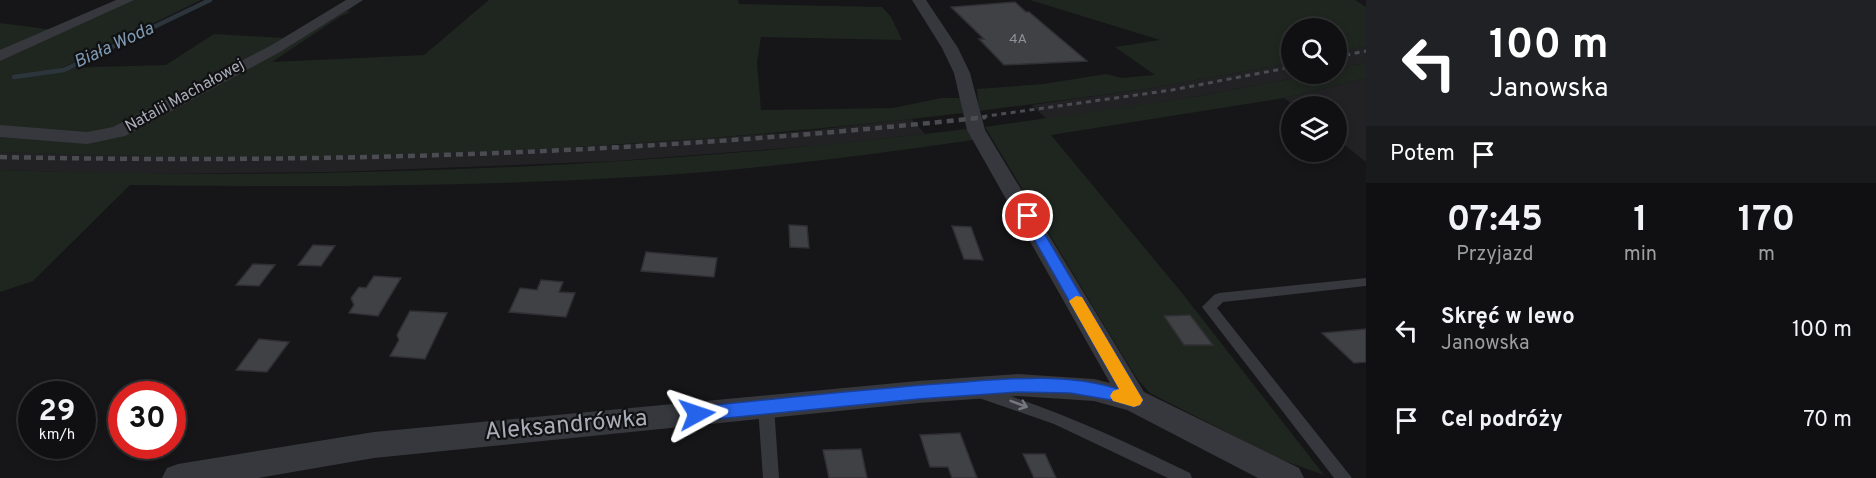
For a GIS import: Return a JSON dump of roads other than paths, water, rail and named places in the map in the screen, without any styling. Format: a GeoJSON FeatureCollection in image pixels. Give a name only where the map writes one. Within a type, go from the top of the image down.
{"type":"FeatureCollection","features":[{"type":"Feature","properties":{"kind":"street"},"geometry":{"type":"LineString","coordinates":[[0,56],[127,0]]}},
{"type":"Feature","properties":{"kind":"street","name":"Natalii Machałowej"},"geometry":{"type":"LineString","coordinates":[[0,131],[87,138],[118,132],[275,49],[356,0]]}},
{"type":"Feature","properties":{"kind":"street"},"geometry":{"type":"LineString","coordinates":[[919,0],[950,48],[962,73],[976,130],[1134,400]]}},
{"type":"Feature","properties":{"kind":"street","name":"Aleksandrówka"},"geometry":{"type":"LineString","coordinates":[[178,478],[374,445],[963,388],[1018,385],[1070,387],[1111,393],[1134,400],[1169,416],[1253,471],[1288,478]]}},
{"type":"Feature","properties":{"kind":"lane"},"geometry":{"type":"LineString","coordinates":[[1344,478],[1209,306],[1219,298],[1366,282]]}},
{"type":"Feature","properties":{"kind":"lane"},"geometry":{"type":"LineString","coordinates":[[963,388],[1010,401],[1074,425],[1184,478]]}},
{"type":"Feature","properties":{"kind":"lane"},"geometry":{"type":"LineString","coordinates":[[766,407],[771,478]]}},
{"type":"Feature","properties":{"kind":"waterway","name":"Biała Woda"},"geometry":{"type":"LineString","coordinates":[[14,77],[64,70],[210,0]]}},
{"type":"Feature","properties":{"kind":"railway"},"geometry":{"type":"LineString","coordinates":[[1347,55],[1366,51]]}},
{"type":"Feature","properties":{"kind":"railway"},"geometry":{"type":"LineString","coordinates":[[973,118],[1172,90],[1281,69]]}},
{"type":"Feature","properties":{"kind":"railway"},"geometry":{"type":"LineString","coordinates":[[0,157],[247,159],[494,153],[740,139],[986,117]]}}]}
